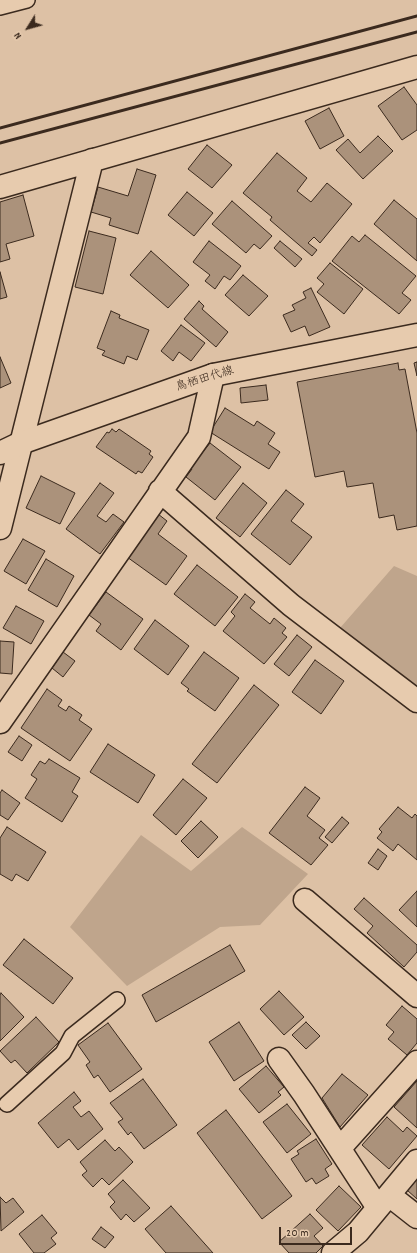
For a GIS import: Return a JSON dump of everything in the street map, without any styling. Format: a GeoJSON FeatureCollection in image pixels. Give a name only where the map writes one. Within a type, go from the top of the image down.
{"type":"FeatureCollection","features":[{"type":"Feature","properties":{"kind":"street"},"geometry":{"type":"LineString","coordinates":[[0,187],[417,67]]}},
{"type":"Feature","properties":{"kind":"street"},"geometry":{"type":"LineString","coordinates":[[0,528],[92,160]]}},
{"type":"Feature","properties":{"kind":"street","name":"鳥栖田代線"},"geometry":{"type":"LineString","coordinates":[[0,452],[21,443],[213,375],[417,335]]}},
{"type":"Feature","properties":{"kind":"street"},"geometry":{"type":"LineString","coordinates":[[0,722],[160,491],[199,438],[213,375]]}},
{"type":"Feature","properties":{"kind":"street"},"geometry":{"type":"LineString","coordinates":[[160,491],[291,605],[417,701]]}},
{"type":"Feature","properties":{"kind":"street"},"geometry":{"type":"LineString","coordinates":[[305,900],[417,996]]}},
{"type":"Feature","properties":{"kind":"street"},"geometry":{"type":"LineString","coordinates":[[279,1059],[340,1148],[383,1201],[417,1217]]}},
{"type":"Feature","properties":{"kind":"street"},"geometry":{"type":"LineString","coordinates":[[340,1148],[417,1062]]}},
{"type":"Feature","properties":{"kind":"street"},"geometry":{"type":"LineString","coordinates":[[333,1253],[358,1232],[417,1161]]}},
{"type":"Feature","properties":{"kind":"lane"},"geometry":{"type":"LineString","coordinates":[[0,7],[27,0]]}},
{"type":"Feature","properties":{"kind":"lane"},"geometry":{"type":"LineString","coordinates":[[7,1104],[63,1053],[72,1036],[117,1000]]}},
{"type":"Feature","properties":{"kind":"shaded area"},"geometry":{"type":"Polygon","coordinates":[[[394,566],[417,576],[417,688],[340,628],[394,566]]]}},
{"type":"Feature","properties":{"kind":"shaded area"},"geometry":{"type":"Polygon","coordinates":[[[242,827],[308,874],[260,925],[220,927],[127,986],[70,927],[141,835],[191,871],[242,827]]]}},
{"type":"Feature","properties":{"kind":"building"},"geometry":{"type":"Polygon","coordinates":[[[404,87],[417,105],[417,130],[402,140],[378,106],[404,87]]]}},
{"type":"Feature","properties":{"kind":"building"},"geometry":{"type":"Polygon","coordinates":[[[329,108],[344,136],[320,149],[305,121],[329,108]]]}},
{"type":"Feature","properties":{"kind":"building"},"geometry":{"type":"Polygon","coordinates":[[[378,136],[393,151],[363,179],[336,150],[348,139],[360,153],[378,136]]]}},
{"type":"Feature","properties":{"kind":"building"},"geometry":{"type":"Polygon","coordinates":[[[207,145],[232,165],[212,188],[188,169],[207,145]]]}},
{"type":"Feature","properties":{"kind":"building"},"geometry":{"type":"Polygon","coordinates":[[[277,153],[307,178],[297,191],[311,202],[327,183],[352,204],[320,243],[314,237],[308,243],[317,250],[312,256],[270,220],[272,217],[243,193],[277,153]]]}},
{"type":"Feature","properties":{"kind":"building"},"geometry":{"type":"Polygon","coordinates":[[[137,169],[156,175],[138,234],[109,225],[111,218],[91,212],[98,187],[128,196],[137,169]]]}},
{"type":"Feature","properties":{"kind":"building"},"geometry":{"type":"Polygon","coordinates":[[[187,192],[213,213],[194,236],[168,215],[187,192]]]}},
{"type":"Feature","properties":{"kind":"building"},"geometry":{"type":"Polygon","coordinates":[[[23,195],[34,236],[6,244],[10,259],[0,262],[0,202],[23,195]]]}},
{"type":"Feature","properties":{"kind":"building"},"geometry":{"type":"Polygon","coordinates":[[[394,200],[417,219],[417,261],[374,224],[394,200]]]}},
{"type":"Feature","properties":{"kind":"building"},"geometry":{"type":"Polygon","coordinates":[[[232,201],[272,236],[260,249],[254,244],[246,253],[212,224],[232,201]]]}},
{"type":"Feature","properties":{"kind":"building"},"geometry":{"type":"Polygon","coordinates":[[[89,231],[116,238],[103,294],[75,287],[89,231]]]}},
{"type":"Feature","properties":{"kind":"building"},"geometry":{"type":"Polygon","coordinates":[[[365,235],[416,276],[402,293],[411,300],[399,314],[332,261],[352,236],[359,242],[365,235]]]}},
{"type":"Feature","properties":{"kind":"building"},"geometry":{"type":"Polygon","coordinates":[[[209,241],[241,266],[230,280],[224,276],[215,289],[205,281],[210,275],[193,262],[209,241]]]}},
{"type":"Feature","properties":{"kind":"building"},"geometry":{"type":"Polygon","coordinates":[[[280,241],[302,259],[295,267],[274,248],[280,241]]]}},
{"type":"Feature","properties":{"kind":"building"},"geometry":{"type":"Polygon","coordinates":[[[151,251],[189,285],[168,308],[130,275],[151,251]]]}},
{"type":"Feature","properties":{"kind":"building"},"geometry":{"type":"Polygon","coordinates":[[[330,263],[363,289],[344,314],[317,292],[324,284],[317,278],[330,263]]]}},
{"type":"Feature","properties":{"kind":"building"},"geometry":{"type":"Polygon","coordinates":[[[0,272],[7,297],[0,299],[0,272]]]}},
{"type":"Feature","properties":{"kind":"building"},"geometry":{"type":"Polygon","coordinates":[[[243,275],[268,296],[249,316],[225,295],[243,275]]]}},
{"type":"Feature","properties":{"kind":"building"},"geometry":{"type":"Polygon","coordinates":[[[311,288],[330,327],[309,336],[305,326],[291,332],[283,315],[295,310],[292,305],[306,298],[303,292],[311,288]]]}},
{"type":"Feature","properties":{"kind":"building"},"geometry":{"type":"Polygon","coordinates":[[[199,301],[204,306],[202,309],[228,332],[216,347],[184,319],[199,301]]]}},
{"type":"Feature","properties":{"kind":"building"},"geometry":{"type":"Polygon","coordinates":[[[111,311],[120,315],[119,318],[149,330],[137,360],[127,356],[124,364],[102,355],[105,351],[97,348],[111,311]]]}},
{"type":"Feature","properties":{"kind":"building"},"geometry":{"type":"Polygon","coordinates":[[[181,325],[205,343],[191,361],[179,352],[173,361],[161,351],[181,325]]]}},
{"type":"Feature","properties":{"kind":"building"},"geometry":{"type":"Polygon","coordinates":[[[0,357],[11,383],[0,388],[0,357]]]}},
{"type":"Feature","properties":{"kind":"building"},"geometry":{"type":"Polygon","coordinates":[[[417,362],[417,376],[414,363],[417,362]]]}},
{"type":"Feature","properties":{"kind":"building"},"geometry":{"type":"Polygon","coordinates":[[[398,363],[399,370],[405,369],[417,433],[417,526],[397,530],[394,515],[379,518],[373,483],[347,487],[344,471],[315,477],[297,382],[398,363]]]}},
{"type":"Feature","properties":{"kind":"building"},"geometry":{"type":"Polygon","coordinates":[[[266,385],[268,400],[241,403],[240,388],[266,385]]]}},
{"type":"Feature","properties":{"kind":"building"},"geometry":{"type":"Polygon","coordinates":[[[225,408],[254,426],[257,421],[275,433],[268,444],[280,452],[269,469],[210,432],[225,408]]]}},
{"type":"Feature","properties":{"kind":"building"},"geometry":{"type":"Polygon","coordinates":[[[112,429],[116,432],[119,429],[151,451],[149,454],[153,457],[142,473],[138,471],[136,474],[96,447],[107,432],[109,433],[112,429]]]}},
{"type":"Feature","properties":{"kind":"building"},"geometry":{"type":"Polygon","coordinates":[[[210,443],[241,467],[215,500],[186,477],[192,469],[190,468],[210,443]]]}},
{"type":"Feature","properties":{"kind":"building"},"geometry":{"type":"Polygon","coordinates":[[[41,476],[75,493],[60,524],[26,508],[41,476]]]}},
{"type":"Feature","properties":{"kind":"building"},"geometry":{"type":"Polygon","coordinates":[[[100,483],[114,493],[97,516],[106,522],[113,514],[124,522],[100,554],[66,529],[100,483]]]}},
{"type":"Feature","properties":{"kind":"building"},"geometry":{"type":"Polygon","coordinates":[[[243,483],[267,503],[240,537],[216,518],[243,483]]]}},
{"type":"Feature","properties":{"kind":"building"},"geometry":{"type":"Polygon","coordinates":[[[286,490],[304,504],[291,521],[312,537],[290,565],[251,534],[286,490]]]}},
{"type":"Feature","properties":{"kind":"building"},"geometry":{"type":"Polygon","coordinates":[[[158,514],[167,521],[158,534],[187,556],[166,585],[127,557],[158,514]]]}},
{"type":"Feature","properties":{"kind":"building"},"geometry":{"type":"Polygon","coordinates":[[[23,539],[45,551],[26,584],[4,571],[23,539]]]}},
{"type":"Feature","properties":{"kind":"building"},"geometry":{"type":"Polygon","coordinates":[[[46,559],[74,576],[57,607],[28,590],[46,559]]]}},
{"type":"Feature","properties":{"kind":"building"},"geometry":{"type":"Polygon","coordinates":[[[197,565],[238,597],[215,626],[174,594],[197,565]]]}},
{"type":"Feature","properties":{"kind":"building"},"geometry":{"type":"Polygon","coordinates":[[[106,592],[143,619],[121,650],[96,631],[101,624],[89,615],[106,592]]]}},
{"type":"Feature","properties":{"kind":"building"},"geometry":{"type":"Polygon","coordinates":[[[245,594],[255,602],[250,608],[270,624],[274,618],[286,628],[282,633],[287,637],[264,664],[223,631],[235,616],[231,612],[245,594]]]}},
{"type":"Feature","properties":{"kind":"building"},"geometry":{"type":"Polygon","coordinates":[[[16,606],[44,621],[31,644],[3,628],[16,606]]]}},
{"type":"Feature","properties":{"kind":"building"},"geometry":{"type":"Polygon","coordinates":[[[155,620],[189,646],[168,675],[134,649],[155,620]]]}},
{"type":"Feature","properties":{"kind":"building"},"geometry":{"type":"Polygon","coordinates":[[[297,635],[312,647],[289,676],[274,664],[297,635]]]}},
{"type":"Feature","properties":{"kind":"building"},"geometry":{"type":"Polygon","coordinates":[[[0,641],[14,642],[12,674],[0,673],[0,641]]]}},
{"type":"Feature","properties":{"kind":"building"},"geometry":{"type":"Polygon","coordinates":[[[63,652],[75,661],[63,677],[52,668],[63,652]]]}},
{"type":"Feature","properties":{"kind":"building"},"geometry":{"type":"Polygon","coordinates":[[[204,652],[239,678],[215,711],[187,691],[189,689],[181,683],[204,652]]]}},
{"type":"Feature","properties":{"kind":"building"},"geometry":{"type":"Polygon","coordinates":[[[315,660],[344,681],[321,714],[292,692],[315,660]]]}},
{"type":"Feature","properties":{"kind":"building"},"geometry":{"type":"Polygon","coordinates":[[[254,685],[279,705],[217,783],[192,764],[254,685]]]}},
{"type":"Feature","properties":{"kind":"building"},"geometry":{"type":"Polygon","coordinates":[[[47,689],[62,700],[58,706],[66,711],[69,706],[82,715],[79,720],[92,729],[70,761],[21,728],[47,689]]]}},
{"type":"Feature","properties":{"kind":"building"},"geometry":{"type":"Polygon","coordinates":[[[19,736],[32,745],[22,761],[8,752],[19,736]]]}},
{"type":"Feature","properties":{"kind":"building"},"geometry":{"type":"Polygon","coordinates":[[[108,744],[155,775],[138,803],[90,772],[108,744]]]}},
{"type":"Feature","properties":{"kind":"building"},"geometry":{"type":"Polygon","coordinates":[[[49,759],[80,778],[72,792],[78,796],[62,822],[25,798],[37,779],[31,775],[40,761],[45,764],[49,759]]]}},
{"type":"Feature","properties":{"kind":"building"},"geometry":{"type":"Polygon","coordinates":[[[183,779],[207,798],[176,835],[153,815],[183,779]]]}},
{"type":"Feature","properties":{"kind":"building"},"geometry":{"type":"Polygon","coordinates":[[[305,787],[320,798],[307,816],[325,830],[319,838],[328,845],[311,865],[269,833],[305,787]]]}},
{"type":"Feature","properties":{"kind":"building"},"geometry":{"type":"Polygon","coordinates":[[[2,790],[20,803],[8,820],[0,815],[0,793],[2,790]]]}},
{"type":"Feature","properties":{"kind":"building"},"geometry":{"type":"Polygon","coordinates":[[[398,807],[412,818],[415,814],[417,816],[417,860],[398,844],[393,851],[377,838],[382,832],[379,829],[398,807]]]}},
{"type":"Feature","properties":{"kind":"building"},"geometry":{"type":"Polygon","coordinates":[[[342,817],[349,823],[332,843],[325,837],[342,817]]]}},
{"type":"Feature","properties":{"kind":"building"},"geometry":{"type":"Polygon","coordinates":[[[201,821],[218,837],[198,858],[181,841],[201,821]]]}},
{"type":"Feature","properties":{"kind":"building"},"geometry":{"type":"Polygon","coordinates":[[[7,827],[46,852],[28,881],[16,874],[12,881],[0,874],[0,838],[7,827]]]}},
{"type":"Feature","properties":{"kind":"building"},"geometry":{"type":"Polygon","coordinates":[[[378,849],[387,856],[378,870],[368,863],[378,849]]]}},
{"type":"Feature","properties":{"kind":"building"},"geometry":{"type":"Polygon","coordinates":[[[417,891],[417,927],[399,910],[417,891]]]}},
{"type":"Feature","properties":{"kind":"building"},"geometry":{"type":"Polygon","coordinates":[[[364,898],[417,945],[417,952],[404,967],[367,933],[373,926],[354,909],[364,898]]]}},
{"type":"Feature","properties":{"kind":"building"},"geometry":{"type":"Polygon","coordinates":[[[24,939],[73,978],[53,1004],[3,965],[24,939]]]}},
{"type":"Feature","properties":{"kind":"building"},"geometry":{"type":"Polygon","coordinates":[[[230,945],[245,971],[156,1022],[142,995],[230,945]]]}},
{"type":"Feature","properties":{"kind":"building"},"geometry":{"type":"Polygon","coordinates":[[[279,991],[304,1017],[284,1035],[260,1009],[279,991]]]}},
{"type":"Feature","properties":{"kind":"building"},"geometry":{"type":"Polygon","coordinates":[[[1,993],[24,1017],[0,1041],[0,995],[1,993]]]}},
{"type":"Feature","properties":{"kind":"building"},"geometry":{"type":"Polygon","coordinates":[[[402,1006],[417,1019],[417,1043],[407,1055],[388,1039],[394,1032],[386,1025],[402,1006]]]}},
{"type":"Feature","properties":{"kind":"building"},"geometry":{"type":"Polygon","coordinates":[[[36,1017],[59,1042],[27,1073],[15,1060],[11,1063],[0,1051],[36,1017]]]}},
{"type":"Feature","properties":{"kind":"building"},"geometry":{"type":"Polygon","coordinates":[[[239,1022],[264,1061],[234,1081],[209,1042],[239,1022]]]}},
{"type":"Feature","properties":{"kind":"building"},"geometry":{"type":"Polygon","coordinates":[[[306,1022],[320,1036],[306,1049],[292,1035],[306,1022]]]}},
{"type":"Feature","properties":{"kind":"building"},"geometry":{"type":"Polygon","coordinates":[[[108,1023],[142,1069],[110,1092],[98,1075],[94,1078],[86,1065],[90,1062],[78,1045],[108,1023]]]}},
{"type":"Feature","properties":{"kind":"building"},"geometry":{"type":"Polygon","coordinates":[[[266,1066],[284,1087],[278,1092],[281,1095],[259,1113],[239,1089],[266,1066]]]}},
{"type":"Feature","properties":{"kind":"building"},"geometry":{"type":"Polygon","coordinates":[[[342,1074],[368,1095],[340,1127],[322,1098],[342,1074]]]}},
{"type":"Feature","properties":{"kind":"building"},"geometry":{"type":"Polygon","coordinates":[[[143,1079],[177,1125],[144,1149],[131,1132],[128,1135],[118,1122],[123,1119],[110,1103],[143,1079]]]}},
{"type":"Feature","properties":{"kind":"building"},"geometry":{"type":"Polygon","coordinates":[[[417,1081],[417,1128],[394,1107],[417,1081]]]}},
{"type":"Feature","properties":{"kind":"building"},"geometry":{"type":"Polygon","coordinates":[[[74,1092],[81,1101],[73,1107],[81,1117],[89,1111],[103,1129],[78,1150],[69,1139],[58,1148],[38,1123],[74,1092]]]}},
{"type":"Feature","properties":{"kind":"building"},"geometry":{"type":"Polygon","coordinates":[[[287,1104],[311,1134],[287,1153],[263,1122],[287,1104]]]}},
{"type":"Feature","properties":{"kind":"building"},"geometry":{"type":"Polygon","coordinates":[[[226,1110],[292,1196],[262,1219],[197,1133],[226,1110]]]}},
{"type":"Feature","properties":{"kind":"building"},"geometry":{"type":"Polygon","coordinates":[[[387,1117],[403,1132],[407,1127],[417,1136],[389,1169],[362,1145],[387,1117]]]}},
{"type":"Feature","properties":{"kind":"building"},"geometry":{"type":"Polygon","coordinates":[[[316,1139],[332,1164],[325,1169],[329,1176],[316,1184],[312,1178],[306,1182],[291,1159],[299,1154],[297,1151],[316,1139]]]}},
{"type":"Feature","properties":{"kind":"building"},"geometry":{"type":"Polygon","coordinates":[[[105,1140],[115,1151],[119,1147],[133,1162],[109,1185],[102,1178],[93,1187],[82,1175],[87,1171],[80,1162],[105,1140]]]}},
{"type":"Feature","properties":{"kind":"building"},"geometry":{"type":"Polygon","coordinates":[[[417,1179],[417,1199],[407,1190],[417,1179]]]}},
{"type":"Feature","properties":{"kind":"building"},"geometry":{"type":"Polygon","coordinates":[[[123,1180],[150,1208],[134,1222],[126,1214],[121,1220],[110,1207],[115,1202],[108,1194],[123,1180]]]}},
{"type":"Feature","properties":{"kind":"building"},"geometry":{"type":"Polygon","coordinates":[[[339,1186],[361,1207],[338,1231],[316,1210],[339,1186]]]}},
{"type":"Feature","properties":{"kind":"building"},"geometry":{"type":"Polygon","coordinates":[[[0,1197],[6,1203],[13,1198],[24,1212],[1,1231],[0,1197]]]}},
{"type":"Feature","properties":{"kind":"building"},"geometry":{"type":"Polygon","coordinates":[[[171,1206],[213,1253],[166,1253],[145,1229],[171,1206]]]}},
{"type":"Feature","properties":{"kind":"building"},"geometry":{"type":"Polygon","coordinates":[[[310,1214],[323,1228],[314,1236],[323,1246],[316,1253],[289,1253],[279,1242],[310,1214]]]}},
{"type":"Feature","properties":{"kind":"building"},"geometry":{"type":"Polygon","coordinates":[[[42,1215],[57,1233],[51,1238],[56,1244],[44,1253],[34,1253],[19,1234],[42,1215]]]}},
{"type":"Feature","properties":{"kind":"building"},"geometry":{"type":"Polygon","coordinates":[[[101,1227],[114,1237],[105,1248],[92,1239],[101,1227]]]}},
{"type":"Feature","properties":{"kind":"railway"},"geometry":{"type":"LineString","coordinates":[[0,128],[417,16]]}},
{"type":"Feature","properties":{"kind":"railway"},"geometry":{"type":"LineString","coordinates":[[0,143],[417,32]]}}]}
